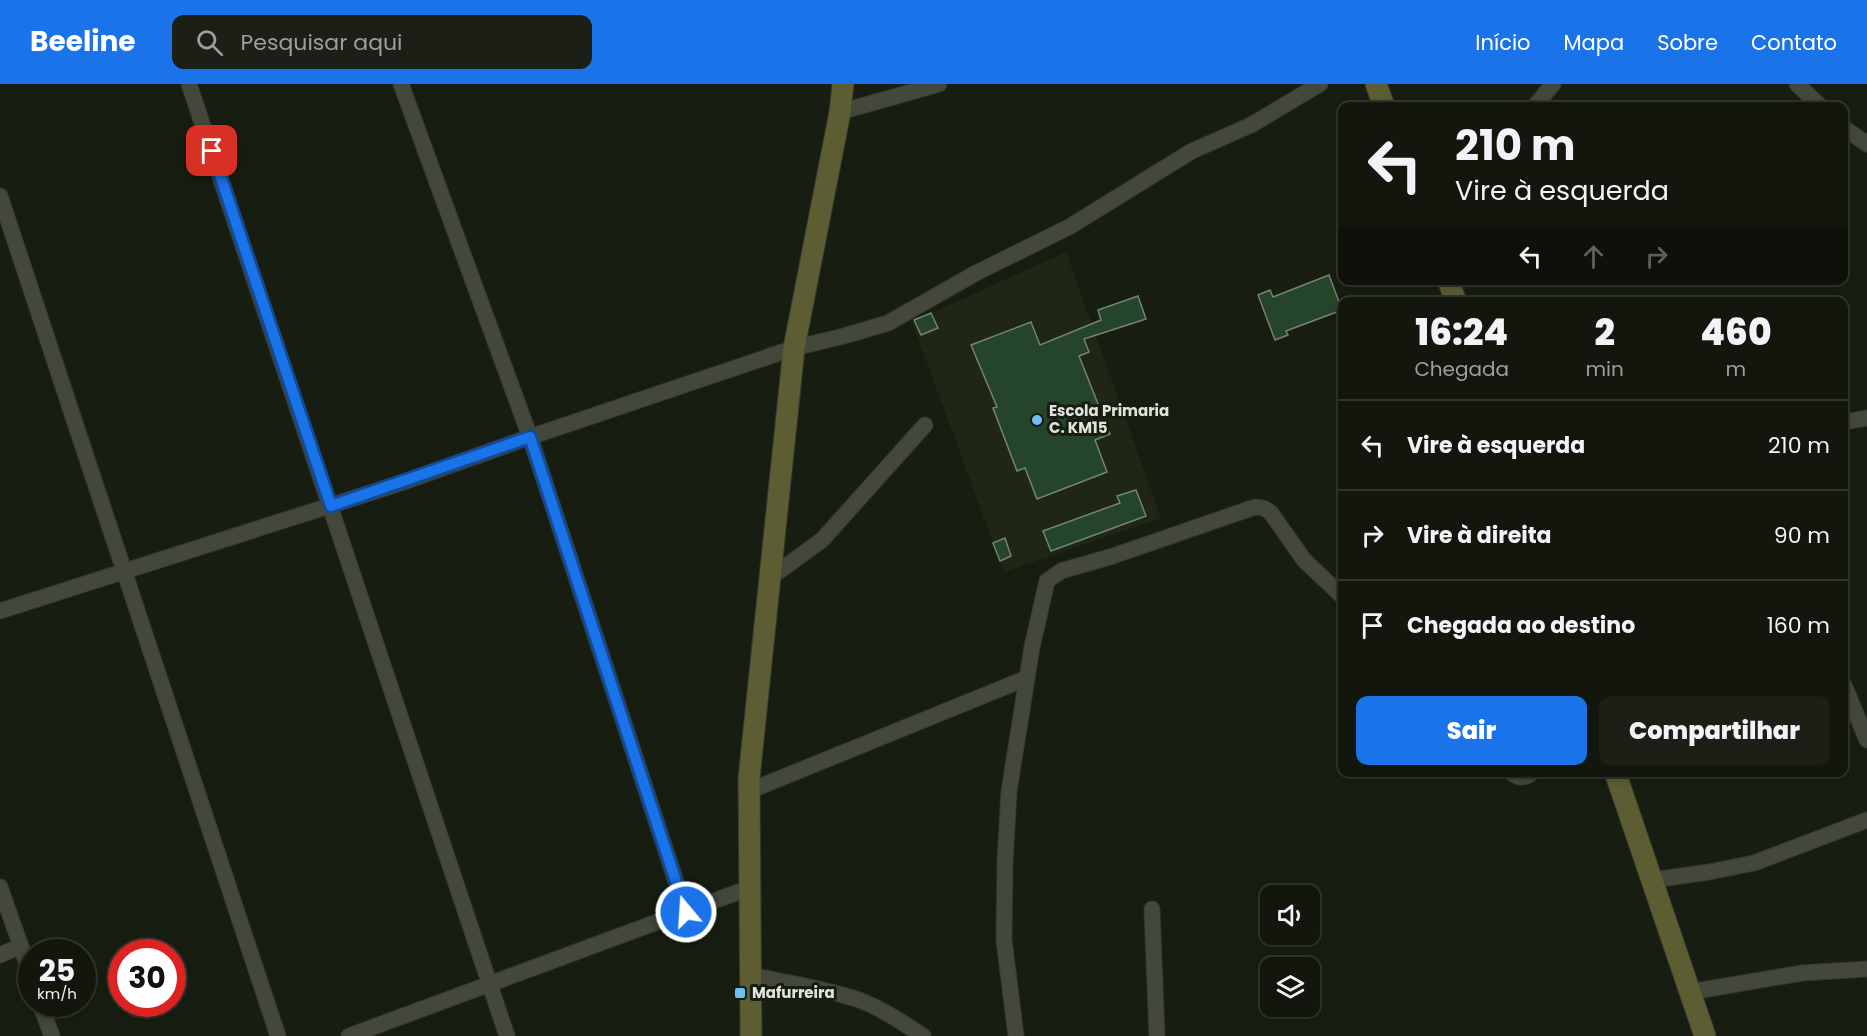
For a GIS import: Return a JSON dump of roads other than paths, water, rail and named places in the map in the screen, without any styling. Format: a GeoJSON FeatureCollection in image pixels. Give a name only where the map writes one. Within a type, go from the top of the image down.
{"type":"FeatureCollection","features":[{"type":"Feature","properties":{"kind":"street"},"geometry":{"type":"LineString","coordinates":[[189,84],[507,1036]]}},
{"type":"Feature","properties":{"kind":"street"},"geometry":{"type":"LineString","coordinates":[[402,84],[530,437],[686,912]]}},
{"type":"Feature","properties":{"kind":"street"},"geometry":{"type":"LineString","coordinates":[[751,1036],[749,791],[794,348],[840,112],[843,84]]}},
{"type":"Feature","properties":{"kind":"street"},"geometry":{"type":"LineString","coordinates":[[840,112],[939,84]]}},
{"type":"Feature","properties":{"kind":"street"},"geometry":{"type":"LineString","coordinates":[[0,611],[331,506],[794,348],[888,323],[976,273],[1069,227],[1192,151],[1251,125],[1320,84]]}},
{"type":"Feature","properties":{"kind":"street"},"geometry":{"type":"LineString","coordinates":[[1376,84],[1383,102]]}},
{"type":"Feature","properties":{"kind":"street"},"geometry":{"type":"LineString","coordinates":[[1538,102],[1553,84]]}},
{"type":"Feature","properties":{"kind":"street"},"geometry":{"type":"LineString","coordinates":[[1797,84],[1816,102]]}},
{"type":"Feature","properties":{"kind":"street"},"geometry":{"type":"LineString","coordinates":[[1848,131],[1867,144]]}},
{"type":"Feature","properties":{"kind":"street"},"geometry":{"type":"LineString","coordinates":[[0,196],[278,1036]]}},
{"type":"Feature","properties":{"kind":"street"},"geometry":{"type":"LineString","coordinates":[[1848,422],[1867,418]]}},
{"type":"Feature","properties":{"kind":"street"},"geometry":{"type":"LineString","coordinates":[[771,577],[822,540],[925,425]]}},
{"type":"Feature","properties":{"kind":"street"},"geometry":{"type":"LineString","coordinates":[[1016,1036],[1004,940],[1009,791],[1027,678],[1047,581],[1061,571],[1113,556],[1255,507],[1266,508],[1271,513],[1304,560],[1338,592]]}},
{"type":"Feature","properties":{"kind":"street"},"geometry":{"type":"LineString","coordinates":[[749,791],[1027,678]]}},
{"type":"Feature","properties":{"kind":"street"},"geometry":{"type":"LineString","coordinates":[[1848,694],[1867,740]]}},
{"type":"Feature","properties":{"kind":"street"},"geometry":{"type":"LineString","coordinates":[[1617,777],[1706,1036]]}},
{"type":"Feature","properties":{"kind":"street"},"geometry":{"type":"LineString","coordinates":[[1653,880],[1754,863],[1867,820]]}},
{"type":"Feature","properties":{"kind":"street"},"geometry":{"type":"LineString","coordinates":[[0,887],[19,939]]}},
{"type":"Feature","properties":{"kind":"street"},"geometry":{"type":"LineString","coordinates":[[349,1036],[749,888]]}},
{"type":"Feature","properties":{"kind":"street"},"geometry":{"type":"LineString","coordinates":[[1152,909],[1157,1036]]}},
{"type":"Feature","properties":{"kind":"street"},"geometry":{"type":"LineString","coordinates":[[0,955],[18,947]]}},
{"type":"Feature","properties":{"kind":"street"},"geometry":{"type":"LineString","coordinates":[[1690,992],[1802,973],[1867,969]]}},
{"type":"Feature","properties":{"kind":"street"},"geometry":{"type":"LineString","coordinates":[[751,975],[815,988],[860,1001],[923,1036]]}},
{"type":"Feature","properties":{"kind":"street"},"geometry":{"type":"LineString","coordinates":[[45,1017],[52,1036]]}},
{"type":"Feature","properties":{"kind":"place","name":"Escola Primaria C. KM15"},"geometry":{"type":"Point","coordinates":[1037,420]}},
{"type":"Feature","properties":{"kind":"place","name":"Mafurreira"},"geometry":{"type":"Point","coordinates":[740,993]}}]}
